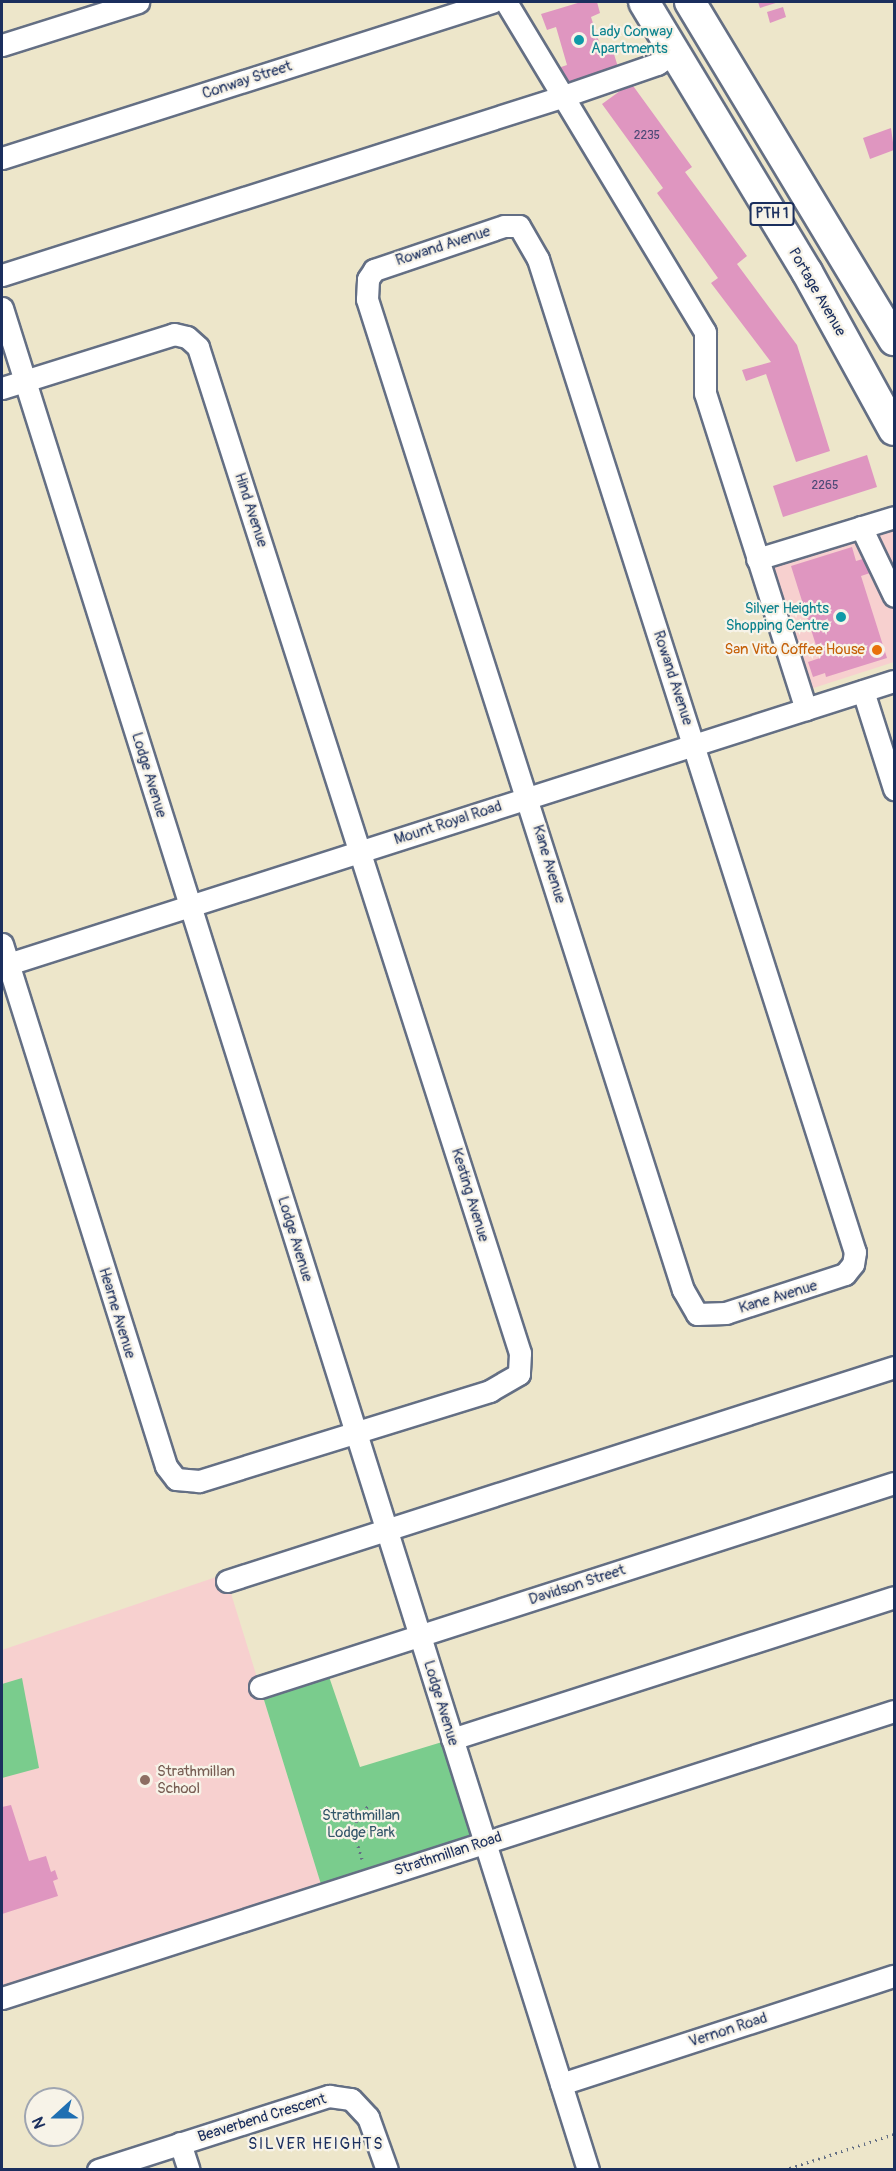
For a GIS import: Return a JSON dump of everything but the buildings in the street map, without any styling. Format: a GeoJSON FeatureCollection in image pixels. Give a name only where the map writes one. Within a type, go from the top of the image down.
{"type":"FeatureCollection","features":[{"type":"Feature","properties":{"kind":"highway","name":"Portage Avenue"},"geometry":{"type":"LineString","coordinates":[[644,2],[807,272],[894,430]]}},
{"type":"Feature","properties":{"kind":"highway","name":"PTH 1"},"geometry":{"type":"LineString","coordinates":[[690,2],[894,340]]}},
{"type":"Feature","properties":{"kind":"street"},"geometry":{"type":"LineString","coordinates":[[2,45],[138,2]]}},
{"type":"Feature","properties":{"kind":"street","name":"Conway Street"},"geometry":{"type":"LineString","coordinates":[[2,158],[492,2]]}},
{"type":"Feature","properties":{"kind":"street"},"geometry":{"type":"LineString","coordinates":[[506,2],[561,97],[705,332],[705,393],[806,709]]}},
{"type":"Feature","properties":{"kind":"street"},"geometry":{"type":"LineString","coordinates":[[2,275],[561,97],[657,64],[675,52]]}},
{"type":"Feature","properties":{"kind":"street","name":"Rowand Avenue"},"geometry":{"type":"LineString","coordinates":[[528,798],[366,288],[374,270],[485,232],[519,225],[538,259],[695,744]]}},
{"type":"Feature","properties":{"kind":"street","name":"Lodge Avenue"},"geometry":{"type":"LineString","coordinates":[[2,308],[588,2169]]}},
{"type":"Feature","properties":{"kind":"street","name":"Hind Avenue"},"geometry":{"type":"LineString","coordinates":[[2,388],[174,334],[187,337],[198,347],[361,851]]}},
{"type":"Feature","properties":{"kind":"street"},"geometry":{"type":"LineString","coordinates":[[757,558],[894,517]]}},
{"type":"Feature","properties":{"kind":"street"},"geometry":{"type":"LineString","coordinates":[[861,527],[894,596]]}},
{"type":"Feature","properties":{"kind":"street","name":"Mount Royal Road"},"geometry":{"type":"LineString","coordinates":[[4,958],[189,905],[894,681]]}},
{"type":"Feature","properties":{"kind":"street"},"geometry":{"type":"LineString","coordinates":[[863,691],[894,789]]}},
{"type":"Feature","properties":{"kind":"street","name":"Kane Avenue"},"geometry":{"type":"LineString","coordinates":[[528,798],[689,1303],[697,1314],[710,1316],[828,1282],[845,1274],[853,1264],[855,1252],[695,744]]}},
{"type":"Feature","properties":{"kind":"street","name":"Keating Avenue"},"geometry":{"type":"LineString","coordinates":[[356,1433],[508,1384],[519,1374],[520,1353],[361,851]]}},
{"type":"Feature","properties":{"kind":"street","name":"Hearne Avenue"},"geometry":{"type":"LineString","coordinates":[[4,958],[166,1466],[176,1479],[188,1483],[356,1433]]}},
{"type":"Feature","properties":{"kind":"street"},"geometry":{"type":"LineString","coordinates":[[227,1581],[894,1367]]}},
{"type":"Feature","properties":{"kind":"street","name":"Davidson Street"},"geometry":{"type":"LineString","coordinates":[[260,1687],[894,1483]]}},
{"type":"Feature","properties":{"kind":"street"},"geometry":{"type":"LineString","coordinates":[[452,1739],[894,1597]]}},
{"type":"Feature","properties":{"kind":"street","name":"Strathmillan Road"},"geometry":{"type":"LineString","coordinates":[[2,1998],[894,1711]]}},
{"type":"Feature","properties":{"kind":"street","name":"Vernon Road"},"geometry":{"type":"LineString","coordinates":[[561,2084],[894,1976]]}},
{"type":"Feature","properties":{"kind":"street","name":"Beaverbend Crescent"},"geometry":{"type":"LineString","coordinates":[[98,2169],[328,2096],[351,2099],[368,2117],[387,2169]]}},
{"type":"Feature","properties":{"kind":"street"},"geometry":{"type":"LineString","coordinates":[[180,2143],[189,2169]]}},
{"type":"Feature","properties":{"kind":"path"},"geometry":{"type":"LineString","coordinates":[[362,1859],[352,1827],[370,1803]]}},
{"type":"Feature","properties":{"kind":"path"},"geometry":{"type":"LineString","coordinates":[[784,2169],[894,2134]]}},
{"type":"Feature","properties":{"kind":"shaded area"},"geometry":{"type":"Polygon","coordinates":[[[894,518],[894,662],[801,692],[758,559],[894,518]]]}},
{"type":"Feature","properties":{"kind":"shaded area","name":"Strathmillan School"},"geometry":{"type":"Polygon","coordinates":[[[225,1574],[324,1894],[2,1998],[2,1650],[225,1574]]]}},
{"type":"Feature","properties":{"kind":"green space","name":"Strathmillan Lodge Park"},"geometry":{"type":"Polygon","coordinates":[[[325,1665],[360,1767],[452,1739],[485,1842],[324,1894],[260,1687],[325,1665]]]}},
{"type":"Feature","properties":{"kind":"green space"},"geometry":{"type":"Polygon","coordinates":[[[22,1678],[39,1768],[2,1778],[2,1684],[22,1678]]]}},
{"type":"Feature","properties":{"kind":"place","name":"Lady Conway Apartments"},"geometry":{"type":"Point","coordinates":[579,40]}},
{"type":"Feature","properties":{"kind":"place","name":"Silver Heights Shopping Centre"},"geometry":{"type":"Point","coordinates":[841,617]}},
{"type":"Feature","properties":{"kind":"place","name":"San Vito Coffee House"},"geometry":{"type":"Point","coordinates":[877,650]}},
{"type":"Feature","properties":{"kind":"place","name":"Strathmillan School"},"geometry":{"type":"Point","coordinates":[145,1780]}},
{"type":"Feature","properties":{"kind":"district","name":"SILVER HEIGHTS"},"geometry":{"type":"Point","coordinates":[316,2144]}}]}
